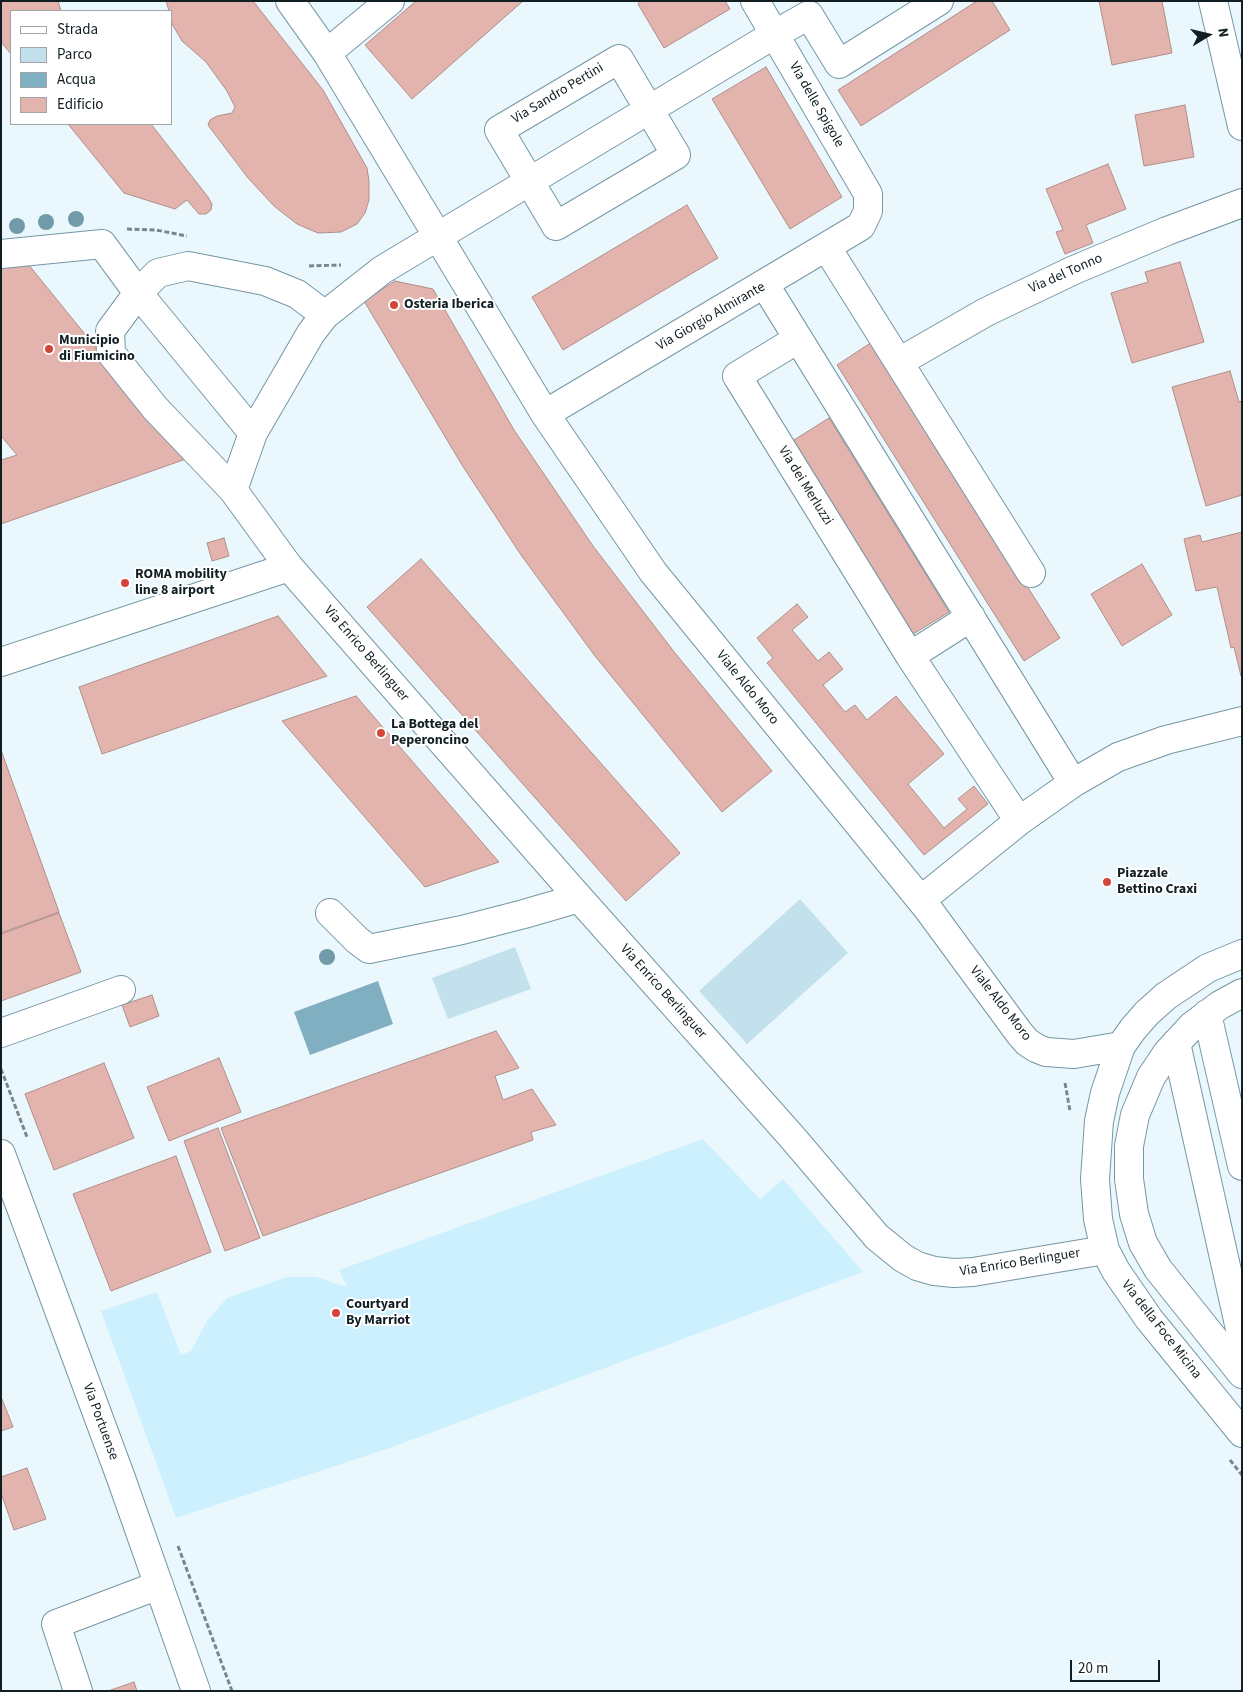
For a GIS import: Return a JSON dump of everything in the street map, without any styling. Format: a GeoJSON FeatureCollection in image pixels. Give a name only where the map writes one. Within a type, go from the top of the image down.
{"type":"FeatureCollection","features":[{"type":"Feature","properties":{"kind":"street","name":"Viale Aldo Moro"},"geometry":{"type":"LineString","coordinates":[[290,1],[327,53],[545,414],[653,572],[921,900],[1027,1042],[1046,1052],[1061,1054],[1074,1054],[1121,1046]]}},
{"type":"Feature","properties":{"kind":"street"},"geometry":{"type":"LineString","coordinates":[[327,53],[390,1]]}},
{"type":"Feature","properties":{"kind":"street","name":"Via delle Spigole"},"geometry":{"type":"LineString","coordinates":[[755,1],[868,194],[868,211]]}},
{"type":"Feature","properties":{"kind":"street"},"geometry":{"type":"LineString","coordinates":[[232,490],[253,433],[311,333],[325,315],[382,270],[774,34],[809,15],[839,64],[939,1]]}},
{"type":"Feature","properties":{"kind":"street"},"geometry":{"type":"LineString","coordinates":[[1213,1],[1231,36],[1242,126]]}},
{"type":"Feature","properties":{"kind":"street","name":"Via Sandro Pertini"},"geometry":{"type":"LineString","coordinates":[[619,58],[676,155],[556,226],[529,181],[499,130],[619,58]]}},
{"type":"Feature","properties":{"kind":"street","name":"Via del Tonno"},"geometry":{"type":"LineString","coordinates":[[899,362],[986,312],[1074,270],[1167,231],[1242,203]]}},
{"type":"Feature","properties":{"kind":"street","name":"Via Giorgio Almirante"},"geometry":{"type":"LineString","coordinates":[[545,414],[827,248],[861,226],[868,211]]}},
{"type":"Feature","properties":{"kind":"street"},"geometry":{"type":"LineString","coordinates":[[1,254],[112,237],[138,293],[253,433]]}},
{"type":"Feature","properties":{"kind":"street"},"geometry":{"type":"LineString","coordinates":[[827,248],[1031,573]]}},
{"type":"Feature","properties":{"kind":"street","name":"Via Enrico Berlinguer"},"geometry":{"type":"LineString","coordinates":[[325,315],[297,294],[265,281],[188,266],[158,273],[138,293],[110,332],[111,353],[155,408],[232,490],[289,567],[578,898],[792,1137],[877,1238],[902,1258],[917,1266],[934,1271],[954,1273],[972,1272],[1105,1250]]}},
{"type":"Feature","properties":{"kind":"street"},"geometry":{"type":"LineString","coordinates":[[765,285],[1074,783]]}},
{"type":"Feature","properties":{"kind":"street","name":"Via dei Merluzzi"},"geometry":{"type":"LineString","coordinates":[[798,339],[737,376],[910,656],[1019,822]]}},
{"type":"Feature","properties":{"kind":"street"},"geometry":{"type":"LineString","coordinates":[[1,662],[289,567]]}},
{"type":"Feature","properties":{"kind":"street"},"geometry":{"type":"LineString","coordinates":[[910,656],[971,617]]}},
{"type":"Feature","properties":{"kind":"street"},"geometry":{"type":"LineString","coordinates":[[921,900],[1019,822],[1074,783],[1118,757],[1166,740],[1242,721]]}},
{"type":"Feature","properties":{"kind":"street"},"geometry":{"type":"LineString","coordinates":[[330,913],[356,940],[370,949],[462,930],[578,898]]}},
{"type":"Feature","properties":{"kind":"street","name":"Via della Foce Micina"},"geometry":{"type":"LineString","coordinates":[[1242,954],[1208,968],[1166,996],[1142,1018],[1121,1046],[1105,1094],[1099,1121],[1095,1178],[1098,1219],[1105,1250],[1116,1271],[1149,1319],[1242,1433]]}},
{"type":"Feature","properties":{"kind":"street"},"geometry":{"type":"LineString","coordinates":[[1,1033],[121,990]]}},
{"type":"Feature","properties":{"kind":"street"},"geometry":{"type":"LineString","coordinates":[[1242,993],[1207,1014],[1192,1026],[1166,1053],[1151,1077],[1135,1115],[1129,1146],[1129,1179],[1134,1214],[1143,1243],[1158,1269],[1242,1374]]}},
{"type":"Feature","properties":{"kind":"street"},"geometry":{"type":"LineString","coordinates":[[1207,1014],[1242,1166]]}},
{"type":"Feature","properties":{"kind":"street"},"geometry":{"type":"LineString","coordinates":[[1176,1043],[1242,1338]]}},
{"type":"Feature","properties":{"kind":"street","name":"Via Portuense"},"geometry":{"type":"LineString","coordinates":[[1,1154],[196,1691]]}},
{"type":"Feature","properties":{"kind":"street"},"geometry":{"type":"LineString","coordinates":[[78,1691],[56,1624],[158,1584]]}},
{"type":"Feature","properties":{"kind":"path"},"geometry":{"type":"LineString","coordinates":[[112,237],[156,230],[190,236]]}},
{"type":"Feature","properties":{"kind":"path"},"geometry":{"type":"LineString","coordinates":[[306,266],[341,265],[347,262]]}},
{"type":"Feature","properties":{"kind":"path"},"geometry":{"type":"LineString","coordinates":[[1061,1054],[1070,1112]]}},
{"type":"Feature","properties":{"kind":"path"},"geometry":{"type":"LineString","coordinates":[[1230,1460],[1242,1475]]}},
{"type":"Feature","properties":{"kind":"shaded area"},"geometry":{"type":"Polygon","coordinates":[[[703,1139],[760,1199],[783,1179],[863,1272],[387,1449],[176,1518],[101,1311],[157,1292],[181,1355],[191,1351],[207,1321],[227,1298],[287,1277],[316,1277],[347,1287],[339,1270],[703,1139]]]}},
{"type":"Feature","properties":{"kind":"green space"},"geometry":{"type":"Polygon","coordinates":[[[800,899],[848,953],[747,1044],[699,991],[800,899]]]}},
{"type":"Feature","properties":{"kind":"green space"},"geometry":{"type":"Polygon","coordinates":[[[515,947],[531,989],[448,1019],[432,978],[515,947]]]}},
{"type":"Feature","properties":{"kind":"water"},"geometry":{"type":"Polygon","coordinates":[[[378,981],[393,1024],[310,1055],[294,1012],[378,981]]]}},
{"type":"Feature","properties":{"kind":"building"},"geometry":{"type":"Polygon","coordinates":[[[1,1],[58,1],[61,10],[10,10],[10,53],[1,42],[1,1]]]}},
{"type":"Feature","properties":{"kind":"building"},"geometry":{"type":"Polygon","coordinates":[[[166,1],[253,1],[323,90],[367,168],[369,200],[365,213],[357,224],[341,232],[318,233],[297,224],[274,206],[248,178],[208,125],[210,120],[217,116],[232,113],[235,107],[227,91],[206,62],[182,41],[172,24],[172,10],[169,10],[166,1]]]}},
{"type":"Feature","properties":{"kind":"building"},"geometry":{"type":"Polygon","coordinates":[[[416,1],[523,1],[412,99],[365,45],[416,1]]]}},
{"type":"Feature","properties":{"kind":"building"},"geometry":{"type":"Polygon","coordinates":[[[640,1],[725,1],[730,9],[664,48],[638,4],[640,1]]]}},
{"type":"Feature","properties":{"kind":"building"},"geometry":{"type":"Polygon","coordinates":[[[977,1],[992,1],[1010,30],[861,126],[838,90],[977,1]]]}},
{"type":"Feature","properties":{"kind":"building"},"geometry":{"type":"Polygon","coordinates":[[[1099,1],[1162,1],[1172,53],[1112,65],[1099,1]]]}},
{"type":"Feature","properties":{"kind":"building"},"geometry":{"type":"Polygon","coordinates":[[[766,67],[842,197],[790,229],[712,99],[766,67]]]}},
{"type":"Feature","properties":{"kind":"building"},"geometry":{"type":"Polygon","coordinates":[[[1185,105],[1194,157],[1144,166],[1135,115],[1185,105]]]}},
{"type":"Feature","properties":{"kind":"building"},"geometry":{"type":"Polygon","coordinates":[[[69,125],[152,125],[212,204],[211,210],[206,214],[199,214],[187,200],[175,209],[124,193],[69,125]]]}},
{"type":"Feature","properties":{"kind":"building"},"geometry":{"type":"Polygon","coordinates":[[[1108,164],[1126,209],[1086,225],[1093,243],[1065,254],[1056,232],[1063,230],[1046,189],[1108,164]]]}},
{"type":"Feature","properties":{"kind":"building"},"geometry":{"type":"Polygon","coordinates":[[[687,205],[718,258],[563,350],[532,297],[687,205]]]}},
{"type":"Feature","properties":{"kind":"building","name":"Municipio di Fiumicino"},"geometry":{"type":"Polygon","coordinates":[[[24,259],[186,459],[1,524],[1,460],[17,455],[1,436],[1,263],[24,259]]]}},
{"type":"Feature","properties":{"kind":"building"},"geometry":{"type":"Polygon","coordinates":[[[1180,262],[1204,342],[1132,363],[1111,293],[1148,282],[1145,272],[1180,262]]]}},
{"type":"Feature","properties":{"kind":"building"},"geometry":{"type":"Polygon","coordinates":[[[395,281],[433,289],[514,430],[593,546],[675,653],[772,771],[722,812],[595,656],[521,555],[462,465],[364,301],[395,281]]]}},
{"type":"Feature","properties":{"kind":"building"},"geometry":{"type":"Polygon","coordinates":[[[872,342],[1060,638],[1024,661],[837,365],[872,342]]]}},
{"type":"Feature","properties":{"kind":"building"},"geometry":{"type":"Polygon","coordinates":[[[1230,371],[1239,402],[1242,401],[1242,495],[1206,506],[1172,387],[1230,371]]]}},
{"type":"Feature","properties":{"kind":"building"},"geometry":{"type":"Polygon","coordinates":[[[829,418],[949,612],[905,639],[786,445],[829,418]]]}},
{"type":"Feature","properties":{"kind":"building"},"geometry":{"type":"Polygon","coordinates":[[[1242,532],[1241,676],[1234,647],[1231,648],[1217,587],[1196,591],[1184,539],[1200,535],[1202,542],[1242,532]]]}},
{"type":"Feature","properties":{"kind":"building"},"geometry":{"type":"Polygon","coordinates":[[[224,538],[229,556],[212,561],[207,543],[224,538]]]}},
{"type":"Feature","properties":{"kind":"building"},"geometry":{"type":"Polygon","coordinates":[[[421,559],[680,853],[626,901],[367,607],[421,559]]]}},
{"type":"Feature","properties":{"kind":"building"},"geometry":{"type":"Polygon","coordinates":[[[1142,564],[1172,615],[1122,646],[1091,594],[1142,564]]]}},
{"type":"Feature","properties":{"kind":"building"},"geometry":{"type":"Polygon","coordinates":[[[797,604],[808,617],[792,630],[818,661],[829,652],[843,669],[823,685],[845,712],[855,705],[867,720],[896,696],[944,754],[908,784],[944,828],[967,809],[958,799],[974,786],[988,804],[924,855],[767,663],[773,658],[757,638],[797,604]]]}},
{"type":"Feature","properties":{"kind":"building"},"geometry":{"type":"Polygon","coordinates":[[[278,616],[327,676],[102,754],[79,687],[278,616]]]}},
{"type":"Feature","properties":{"kind":"building"},"geometry":{"type":"Polygon","coordinates":[[[356,696],[499,862],[425,887],[282,721],[356,696]]]}},
{"type":"Feature","properties":{"kind":"building"},"geometry":{"type":"Polygon","coordinates":[[[1,750],[59,912],[1,933],[1,750]]]}},
{"type":"Feature","properties":{"kind":"building"},"geometry":{"type":"Polygon","coordinates":[[[59,913],[81,972],[1,1001],[1,934],[59,913]]]}},
{"type":"Feature","properties":{"kind":"building"},"geometry":{"type":"Polygon","coordinates":[[[152,995],[159,1016],[130,1027],[122,1005],[152,995]]]}},
{"type":"Feature","properties":{"kind":"building"},"geometry":{"type":"Polygon","coordinates":[[[496,1031],[519,1068],[495,1076],[503,1100],[532,1089],[556,1125],[531,1132],[533,1140],[263,1236],[221,1128],[496,1031]]]}},
{"type":"Feature","properties":{"kind":"building"},"geometry":{"type":"Polygon","coordinates":[[[219,1058],[241,1112],[169,1141],[147,1087],[219,1058]]]}},
{"type":"Feature","properties":{"kind":"building"},"geometry":{"type":"Polygon","coordinates":[[[104,1063],[134,1138],[54,1170],[25,1094],[104,1063]]]}},
{"type":"Feature","properties":{"kind":"building"},"geometry":{"type":"Polygon","coordinates":[[[218,1128],[260,1238],[225,1251],[184,1141],[218,1128]]]}},
{"type":"Feature","properties":{"kind":"building"},"geometry":{"type":"Polygon","coordinates":[[[176,1156],[211,1252],[111,1291],[73,1194],[176,1156]]]}},
{"type":"Feature","properties":{"kind":"building"},"geometry":{"type":"Polygon","coordinates":[[[1,1399],[13,1427],[1,1431],[1,1399]]]}},
{"type":"Feature","properties":{"kind":"building"},"geometry":{"type":"Polygon","coordinates":[[[27,1468],[46,1519],[14,1530],[1,1493],[1,1477],[27,1468]]]}},
{"type":"Feature","properties":{"kind":"building"},"geometry":{"type":"Polygon","coordinates":[[[134,1682],[137,1691],[108,1691],[134,1682]]]}},
{"type":"Feature","properties":{"kind":"place","name":"Osteria Iberica"},"geometry":{"type":"Point","coordinates":[394,305]}},
{"type":"Feature","properties":{"kind":"place","name":"Municipio di Fiumicino"},"geometry":{"type":"Point","coordinates":[49,349]}},
{"type":"Feature","properties":{"kind":"place","name":"ROMA mobility line 8 airport"},"geometry":{"type":"Point","coordinates":[125,583]}},
{"type":"Feature","properties":{"kind":"place","name":"La Bottega del Peperoncino"},"geometry":{"type":"Point","coordinates":[381,733]}},
{"type":"Feature","properties":{"kind":"place","name":"Piazzale Bettino Craxi"},"geometry":{"type":"Point","coordinates":[1107,882]}},
{"type":"Feature","properties":{"kind":"place","name":"Courtyard By Marriot"},"geometry":{"type":"Point","coordinates":[336,1313]}}]}
